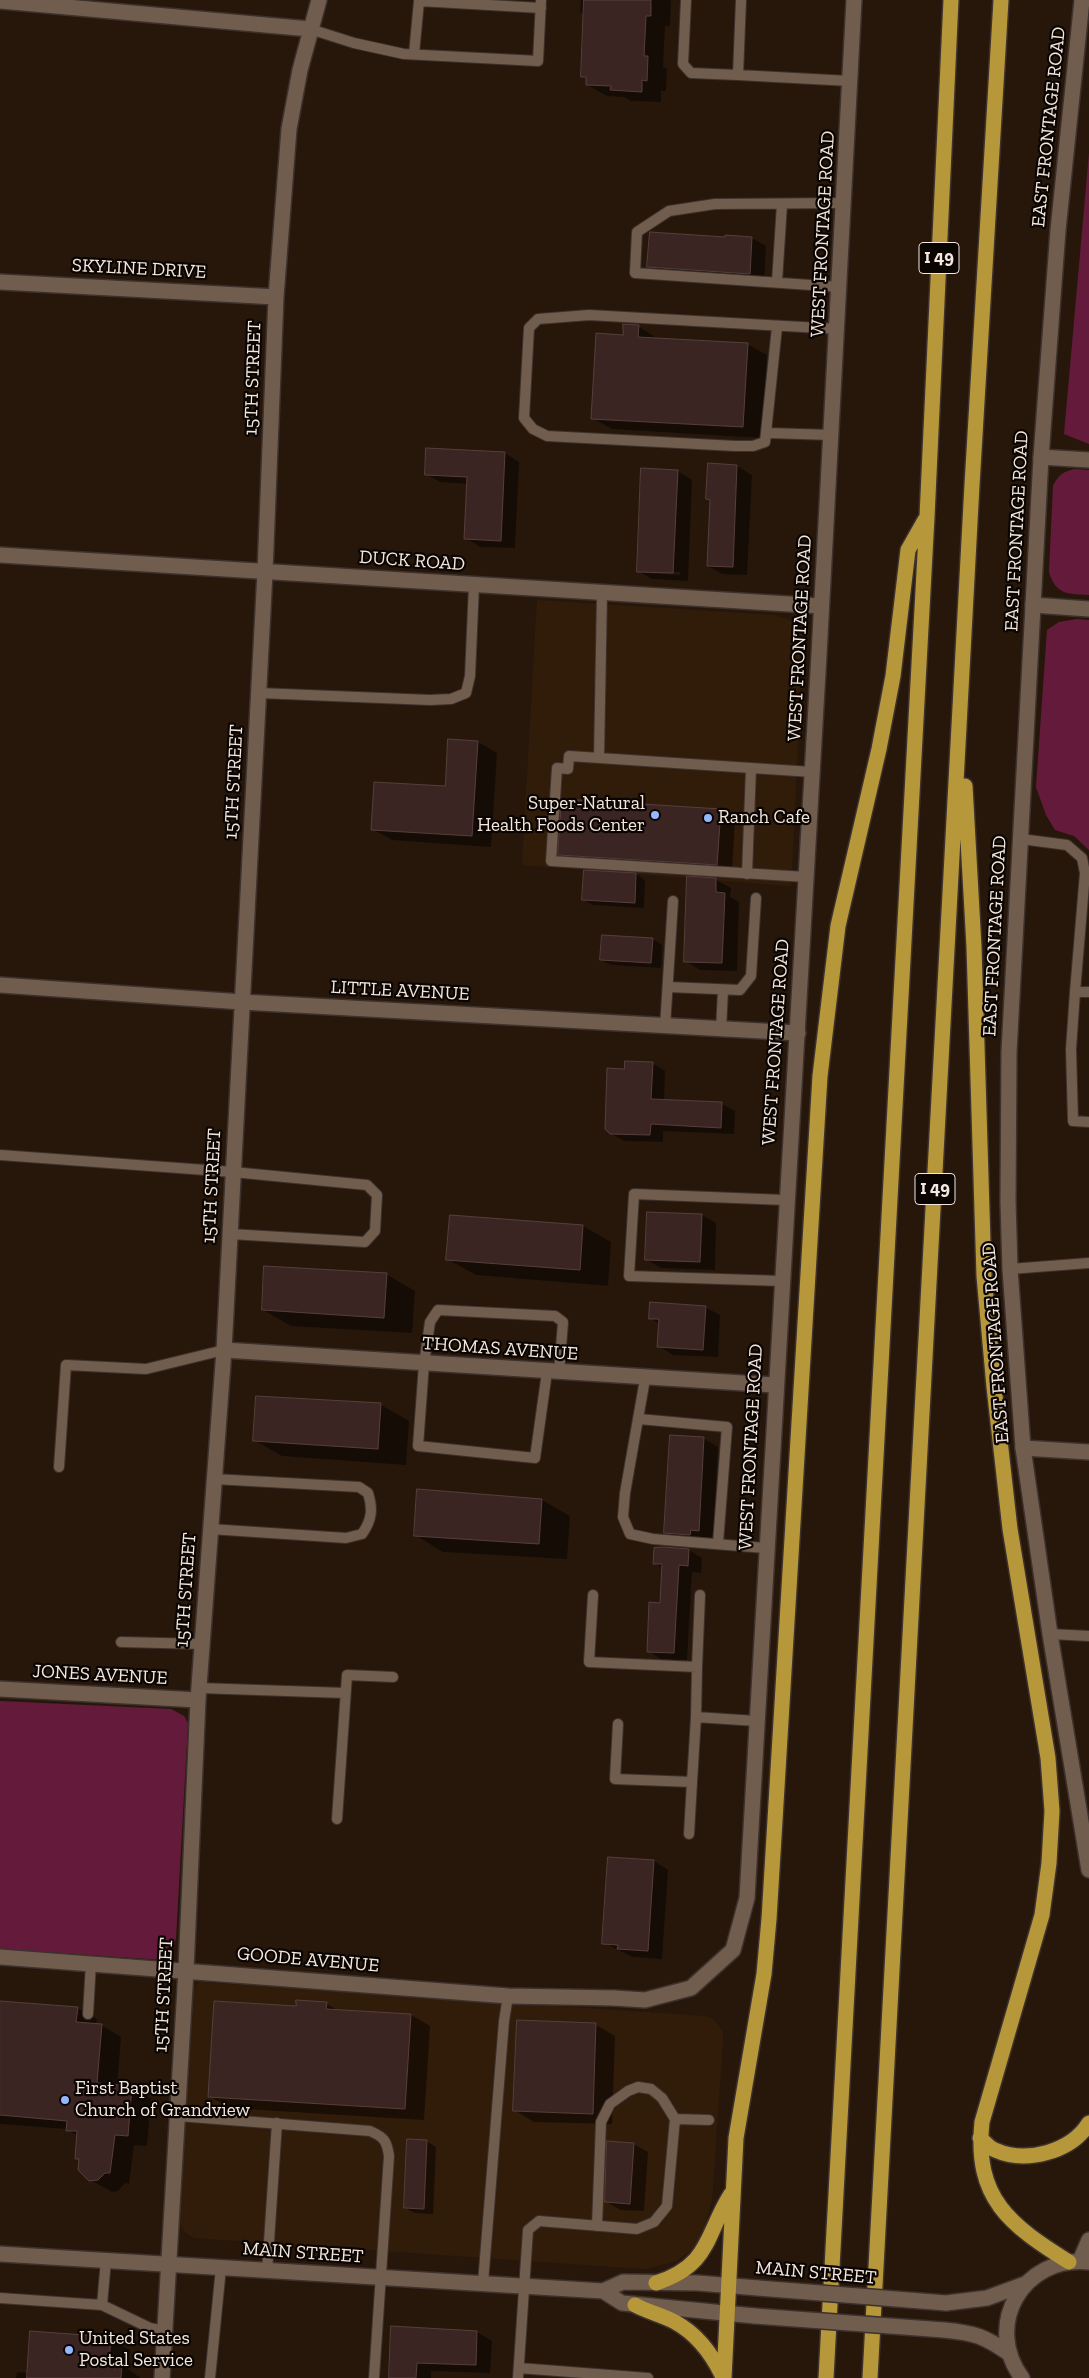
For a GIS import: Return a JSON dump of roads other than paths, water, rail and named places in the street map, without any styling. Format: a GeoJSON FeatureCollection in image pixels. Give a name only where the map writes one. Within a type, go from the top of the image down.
{"type":"FeatureCollection","features":[{"type":"Feature","properties":{"kind":"highway","name":"I 49"},"geometry":{"type":"LineString","coordinates":[[826,2378],[927,517],[951,0]]}},
{"type":"Feature","properties":{"kind":"highway","name":"I 49"},"geometry":{"type":"LineString","coordinates":[[870,2378],[1001,0]]}},
{"type":"Feature","properties":{"kind":"highway"},"geometry":{"type":"LineString","coordinates":[[724,2378],[733,2191],[740,2108],[764,1974],[770,1918],[820,1086],[828,1003],[838,926],[879,750],[893,676],[908,550],[927,517]]}},
{"type":"Feature","properties":{"kind":"highway"},"geometry":{"type":"LineString","coordinates":[[958,763],[964,780],[965,790],[974,947],[984,1266],[994,1387],[1010,1529],[1048,1758],[1052,1811],[1049,1863],[1042,1915],[982,2122],[980,2138],[988,2186],[1005,2214],[1032,2238],[1079,2262]]}},
{"type":"Feature","properties":{"kind":"highway"},"geometry":{"type":"LineString","coordinates":[[980,2138],[993,2150],[1010,2155],[1028,2155],[1064,2147],[1076,2139],[1089,2123]]}},
{"type":"Feature","properties":{"kind":"highway"},"geometry":{"type":"LineString","coordinates":[[656,2283],[679,2273],[700,2255],[712,2236],[723,2208],[733,2191]]}},
{"type":"Feature","properties":{"kind":"highway"},"geometry":{"type":"LineString","coordinates":[[635,2305],[650,2314],[674,2321],[691,2333],[711,2354],[724,2378]]}},
{"type":"Feature","properties":{"kind":"street","name":"15TH STREET"},"geometry":{"type":"LineString","coordinates":[[162,2378],[186,1970],[202,1644],[224,1350],[265,572],[276,297],[288,129],[310,29],[319,0]]}},
{"type":"Feature","properties":{"kind":"street","name":"WEST FRONTAGE ROAD"},"geometry":{"type":"LineString","coordinates":[[614,1998],[645,2000],[691,1988],[733,1950],[747,1898],[774,1385],[782,1280],[785,1200],[798,1033],[838,329],[854,0]]}},
{"type":"Feature","properties":{"kind":"street","name":"EAST FRONTAGE ROAD"},"geometry":{"type":"LineString","coordinates":[[1082,0],[1058,230],[1041,457],[1009,1052],[1008,1202],[1010,1269],[1023,1448],[1050,1634],[1089,1870]]}},
{"type":"Feature","properties":{"kind":"street"},"geometry":{"type":"LineString","coordinates":[[0,2],[310,29]]}},
{"type":"Feature","properties":{"kind":"street","name":"SKYLINE DRIVE"},"geometry":{"type":"LineString","coordinates":[[0,282],[276,297]]}},
{"type":"Feature","properties":{"kind":"street"},"geometry":{"type":"LineString","coordinates":[[1041,457],[1089,460]]}},
{"type":"Feature","properties":{"kind":"street","name":"DUCK ROAD"},"geometry":{"type":"LineString","coordinates":[[0,555],[821,606]]}},
{"type":"Feature","properties":{"kind":"street"},"geometry":{"type":"LineString","coordinates":[[1033,605],[1089,609]]}},
{"type":"Feature","properties":{"kind":"street","name":"LITTLE AVENUE"},"geometry":{"type":"LineString","coordinates":[[0,985],[242,1002],[798,1033]]}},
{"type":"Feature","properties":{"kind":"street","name":"THOMAS AVENUE"},"geometry":{"type":"LineString","coordinates":[[224,1350],[645,1379],[774,1385]]}},
{"type":"Feature","properties":{"kind":"street"},"geometry":{"type":"LineString","coordinates":[[1023,1448],[1089,1452]]}},
{"type":"Feature","properties":{"kind":"street","name":"JONES AVENUE"},"geometry":{"type":"LineString","coordinates":[[0,1689],[199,1694]]}},
{"type":"Feature","properties":{"kind":"street","name":"GOODE AVENUE"},"geometry":{"type":"LineString","coordinates":[[0,1957],[508,1996],[614,1998]]}},
{"type":"Feature","properties":{"kind":"street"},"geometry":{"type":"LineString","coordinates":[[1022,2378],[1013,2365],[1006,2334],[1008,2315],[1016,2298],[1025,2284],[1045,2270],[1079,2262],[1089,2240]]}},
{"type":"Feature","properties":{"kind":"street","name":"MAIN STREET"},"geometry":{"type":"LineString","coordinates":[[0,2254],[603,2291],[623,2282],[728,2286],[946,2304],[987,2298],[1025,2284]]}},
{"type":"Feature","properties":{"kind":"street","name":"MAIN STREET"},"geometry":{"type":"LineString","coordinates":[[603,2291],[622,2304],[726,2314],[971,2332],[989,2339],[1010,2354]]}},
{"type":"Feature","properties":{"kind":"lane"},"geometry":{"type":"LineString","coordinates":[[686,0],[684,64],[691,73],[850,81]]}},
{"type":"Feature","properties":{"kind":"lane"},"geometry":{"type":"LineString","coordinates":[[738,75],[741,0]]}},
{"type":"Feature","properties":{"kind":"lane"},"geometry":{"type":"LineString","coordinates":[[310,29],[354,43],[414,54],[538,61],[541,4],[419,1],[414,54]]}},
{"type":"Feature","properties":{"kind":"lane"},"geometry":{"type":"LineString","coordinates":[[840,287],[635,273],[637,232],[669,211],[715,204],[844,202]]}},
{"type":"Feature","properties":{"kind":"lane"},"geometry":{"type":"LineString","coordinates":[[777,282],[782,204]]}},
{"type":"Feature","properties":{"kind":"lane"},"geometry":{"type":"LineString","coordinates":[[777,327],[768,433],[765,442],[753,446],[547,436],[533,429],[524,418],[528,328],[538,318],[589,315],[838,329]]}},
{"type":"Feature","properties":{"kind":"lane"},"geometry":{"type":"LineString","coordinates":[[768,433],[832,435]]}},
{"type":"Feature","properties":{"kind":"lane"},"geometry":{"type":"LineString","coordinates":[[259,693],[430,700],[451,699],[466,693],[470,676],[474,585]]}},
{"type":"Feature","properties":{"kind":"lane"},"geometry":{"type":"LineString","coordinates":[[599,758],[602,593]]}},
{"type":"Feature","properties":{"kind":"lane"},"geometry":{"type":"LineString","coordinates":[[806,877],[551,861],[557,768],[568,769],[569,756],[812,772]]}},
{"type":"Feature","properties":{"kind":"lane"},"geometry":{"type":"LineString","coordinates":[[746,874],[751,768]]}},
{"type":"Feature","properties":{"kind":"lane"},"geometry":{"type":"LineString","coordinates":[[1021,839],[1067,845],[1082,858],[1085,873],[1071,1049],[1073,1121],[1089,1122]]}},
{"type":"Feature","properties":{"kind":"lane"},"geometry":{"type":"LineString","coordinates":[[668,988],[740,990],[751,976],[756,898]]}},
{"type":"Feature","properties":{"kind":"lane"},"geometry":{"type":"LineString","coordinates":[[665,1027],[674,900]]}},
{"type":"Feature","properties":{"kind":"lane"},"geometry":{"type":"LineString","coordinates":[[721,1030],[723,990]]}},
{"type":"Feature","properties":{"kind":"lane"},"geometry":{"type":"LineString","coordinates":[[1075,992],[1089,992]]}},
{"type":"Feature","properties":{"kind":"lane"},"geometry":{"type":"LineString","coordinates":[[0,1156],[233,1172],[367,1185],[377,1196],[375,1231],[364,1242],[230,1234]]}},
{"type":"Feature","properties":{"kind":"lane"},"geometry":{"type":"LineString","coordinates":[[782,1280],[630,1276],[634,1194],[785,1200]]}},
{"type":"Feature","properties":{"kind":"lane"},"geometry":{"type":"LineString","coordinates":[[1010,1269],[1089,1263]]}},
{"type":"Feature","properties":{"kind":"lane"},"geometry":{"type":"LineString","coordinates":[[438,1310],[555,1316],[563,1322],[535,1458],[418,1446],[424,1364],[430,1322],[438,1310]]}},
{"type":"Feature","properties":{"kind":"lane"},"geometry":{"type":"LineString","coordinates":[[58,1467],[66,1365],[146,1369],[224,1350]]}},
{"type":"Feature","properties":{"kind":"lane"},"geometry":{"type":"LineString","coordinates":[[645,1379],[640,1419],[625,1492],[623,1517],[630,1534],[653,1538],[765,1548]]}},
{"type":"Feature","properties":{"kind":"lane"},"geometry":{"type":"LineString","coordinates":[[640,1419],[728,1427],[718,1543]]}},
{"type":"Feature","properties":{"kind":"lane"},"geometry":{"type":"LineString","coordinates":[[210,1530],[346,1538],[362,1534],[370,1523],[372,1505],[368,1493],[359,1487],[214,1479]]}},
{"type":"Feature","properties":{"kind":"lane"},"geometry":{"type":"LineString","coordinates":[[593,1594],[589,1662],[697,1667]]}},
{"type":"Feature","properties":{"kind":"lane"},"geometry":{"type":"LineString","coordinates":[[689,1834],[696,1717],[700,1595]]}},
{"type":"Feature","properties":{"kind":"lane"},"geometry":{"type":"LineString","coordinates":[[1050,1634],[1089,1636]]}},
{"type":"Feature","properties":{"kind":"lane"},"geometry":{"type":"LineString","coordinates":[[121,1642],[202,1644]]}},
{"type":"Feature","properties":{"kind":"lane"},"geometry":{"type":"LineString","coordinates":[[337,1819],[347,1675],[393,1677]]}},
{"type":"Feature","properties":{"kind":"lane"},"geometry":{"type":"LineString","coordinates":[[199,1694],[345,1693]]}},
{"type":"Feature","properties":{"kind":"lane"},"geometry":{"type":"LineString","coordinates":[[696,1717],[756,1722]]}},
{"type":"Feature","properties":{"kind":"lane"},"geometry":{"type":"LineString","coordinates":[[618,1724],[615,1779],[692,1782]]}},
{"type":"Feature","properties":{"kind":"lane"},"geometry":{"type":"LineString","coordinates":[[88,2014],[91,1963]]}},
{"type":"Feature","properties":{"kind":"lane"},"geometry":{"type":"LineString","coordinates":[[483,2283],[503,2030],[508,1996]]}},
{"type":"Feature","properties":{"kind":"lane"},"geometry":{"type":"LineString","coordinates":[[597,2226],[601,2122],[610,2104],[628,2090],[638,2087],[651,2089],[662,2098],[675,2119],[667,2206],[654,2222],[636,2229],[597,2226],[539,2221],[528,2230],[518,2373],[648,2378]]}},
{"type":"Feature","properties":{"kind":"lane"},"geometry":{"type":"LineString","coordinates":[[178,2116],[370,2131],[382,2136],[388,2144],[389,2156],[374,2378]]}},
{"type":"Feature","properties":{"kind":"lane"},"geometry":{"type":"LineString","coordinates":[[675,2119],[709,2120]]}},
{"type":"Feature","properties":{"kind":"lane"},"geometry":{"type":"LineString","coordinates":[[267,2271],[277,2123]]}},
{"type":"Feature","properties":{"kind":"lane"},"geometry":{"type":"LineString","coordinates":[[102,2305],[106,2260]]}},
{"type":"Feature","properties":{"kind":"lane"},"geometry":{"type":"LineString","coordinates":[[210,2378],[221,2268]]}},
{"type":"Feature","properties":{"kind":"lane"},"geometry":{"type":"LineString","coordinates":[[0,2298],[102,2305],[150,2328],[164,2331]]}},
{"type":"Feature","properties":{"kind":"place","name":"Super-Natural Health Foods Center"},"geometry":{"type":"Point","coordinates":[655,815]}},
{"type":"Feature","properties":{"kind":"place","name":"Ranch Cafe"},"geometry":{"type":"Point","coordinates":[708,818]}},
{"type":"Feature","properties":{"kind":"place","name":"First Baptist Church of Grandview"},"geometry":{"type":"Point","coordinates":[65,2100]}},
{"type":"Feature","properties":{"kind":"place","name":"United States Postal Service"},"geometry":{"type":"Point","coordinates":[69,2350]}}]}
